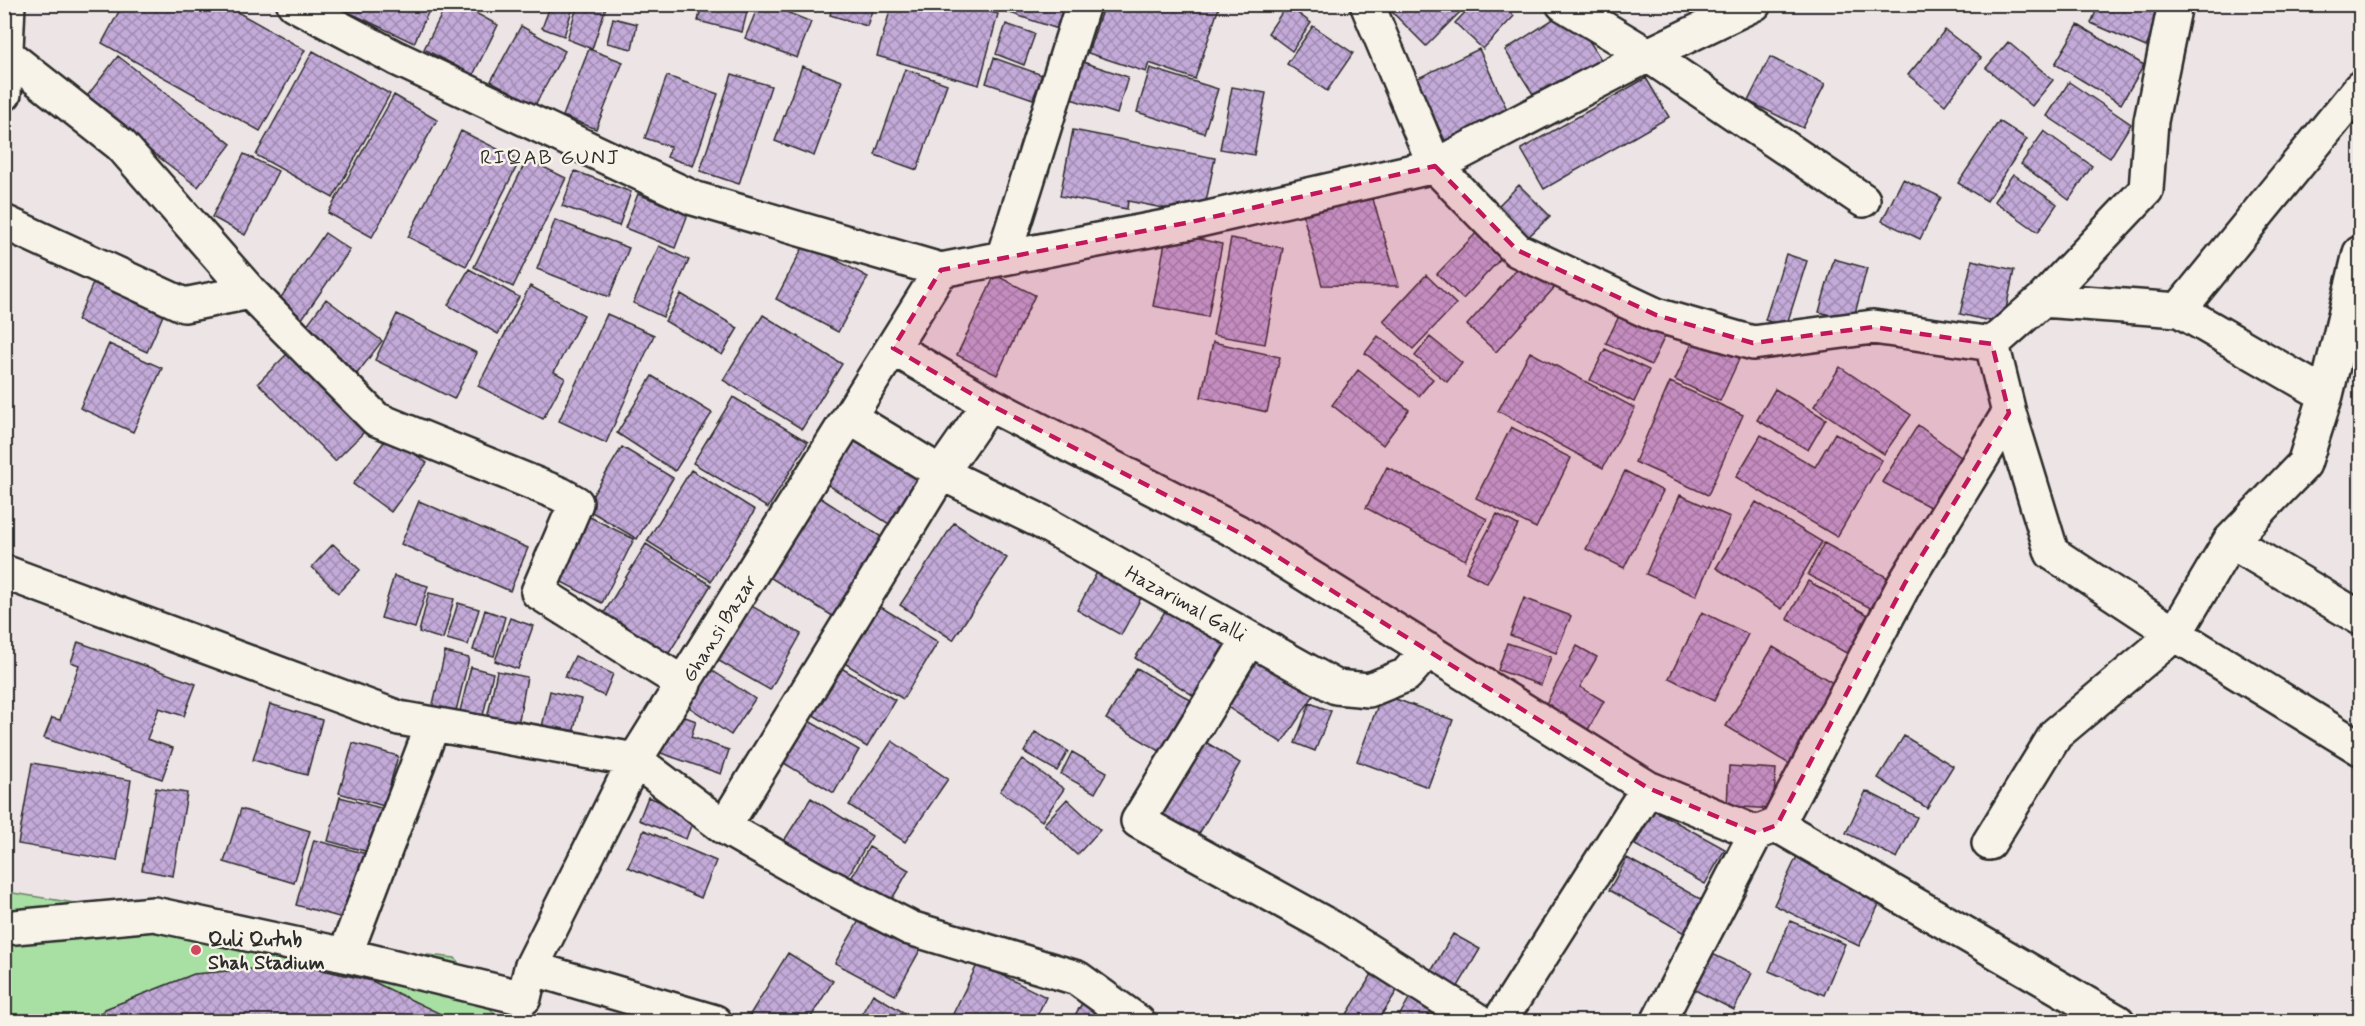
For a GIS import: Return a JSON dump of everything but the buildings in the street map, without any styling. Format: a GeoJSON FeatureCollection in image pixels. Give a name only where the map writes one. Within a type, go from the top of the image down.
{"type":"FeatureCollection","features":[{"type":"Feature","properties":{"kind":"main road"},"geometry":{"type":"LineString","coordinates":[[4,94],[8,55],[8,4]]}},
{"type":"Feature","properties":{"kind":"main road"},"geometry":{"type":"LineString","coordinates":[[294,4],[396,58],[693,198],[940,270],[1191,222],[1435,166],[1648,55],[1754,4]]}},
{"type":"Feature","properties":{"kind":"main road"},"geometry":{"type":"LineString","coordinates":[[1003,258],[1083,4]]}},
{"type":"Feature","properties":{"kind":"main road"},"geometry":{"type":"LineString","coordinates":[[1367,4],[1435,166],[1517,250],[1656,315],[1753,343],[1873,327],[1992,344],[2042,300],[2146,190],[2151,121],[2175,4]]}},
{"type":"Feature","properties":{"kind":"main road"},"geometry":{"type":"LineString","coordinates":[[1563,4],[1648,55],[1863,200]]}},
{"type":"Feature","properties":{"kind":"main road"},"geometry":{"type":"LineString","coordinates":[[8,55],[121,145],[250,292],[376,419],[560,494],[576,503],[538,591],[684,684]]}},
{"type":"Feature","properties":{"kind":"main road"},"geometry":{"type":"LineString","coordinates":[[2180,310],[2360,95]]}},
{"type":"Feature","properties":{"kind":"main road"},"geometry":{"type":"LineString","coordinates":[[4,222],[184,305],[250,292]]}},
{"type":"Feature","properties":{"kind":"main road"},"geometry":{"type":"LineString","coordinates":[[1989,843],[2056,734],[2175,634],[2230,541],[2304,464],[2326,395],[2361,253]]}},
{"type":"Feature","properties":{"kind":"main road","name":"Ghansi Bazar"},"geometry":{"type":"LineString","coordinates":[[531,996],[635,760],[940,270]]}},
{"type":"Feature","properties":{"kind":"main road"},"geometry":{"type":"LineString","coordinates":[[2042,300],[2180,310],[2326,395]]}},
{"type":"Feature","properties":{"kind":"main road"},"geometry":{"type":"LineString","coordinates":[[1992,344],[2008,413],[2052,553],[2175,634],[2361,748]]}},
{"type":"Feature","properties":{"kind":"main road"},"geometry":{"type":"LineString","coordinates":[[893,348],[989,404],[1238,532],[1648,788],[1766,829],[2118,1022]]}},
{"type":"Feature","properties":{"kind":"main road"},"geometry":{"type":"LineString","coordinates":[[724,827],[942,473],[989,404]]}},
{"type":"Feature","properties":{"kind":"main road"},"geometry":{"type":"LineString","coordinates":[[1658,1022],[1905,583],[2008,413]]}},
{"type":"Feature","properties":{"kind":"main road","name":"Hazarimal Galli"},"geometry":{"type":"LineString","coordinates":[[849,417],[942,473],[1040,521],[1336,687],[1369,690],[1406,675],[1428,651]]}},
{"type":"Feature","properties":{"kind":"main road"},"geometry":{"type":"LineString","coordinates":[[2230,541],[2361,618]]}},
{"type":"Feature","properties":{"kind":"main road"},"geometry":{"type":"LineString","coordinates":[[4,572],[399,718],[635,760],[724,827],[817,880],[910,928],[1077,978],[1138,1022]]}},
{"type":"Feature","properties":{"kind":"main road"},"geometry":{"type":"LineString","coordinates":[[1249,639],[1137,821],[1332,928],[1480,1022]]}},
{"type":"Feature","properties":{"kind":"main road"},"geometry":{"type":"LineString","coordinates":[[345,955],[433,724]]}},
{"type":"Feature","properties":{"kind":"main road"},"geometry":{"type":"LineString","coordinates":[[1499,1022],[1648,788]]}},
{"type":"Feature","properties":{"kind":"main road"},"geometry":{"type":"LineString","coordinates":[[4,928],[154,914],[531,996],[716,1022]]}},
{"type":"Feature","properties":{"kind":"highlighted area"},"geometry":{"type":"Polygon","coordinates":[[[1435,166],[1517,250],[1656,315],[1753,343],[1873,327],[1992,344],[2009,413],[1905,583],[1777,825],[1756,833],[1648,788],[1238,532],[989,404],[893,348],[941,270],[1191,222],[1435,166]]]}},
{"type":"Feature","properties":{"kind":"green space","name":"Quli Qutub Shah Stadium"},"geometry":{"type":"Polygon","coordinates":[[[7,892],[319,943],[455,958],[499,1021],[5,1022],[4,915],[7,892]]]}},
{"type":"Feature","properties":{"kind":"place","name":"Quli Qutub Shah Stadium"},"geometry":{"type":"Point","coordinates":[196,950]}},
{"type":"Feature","properties":{"kind":"district","name":"RIQAB GUNJ"},"geometry":{"type":"Point","coordinates":[550,157]}}]}
